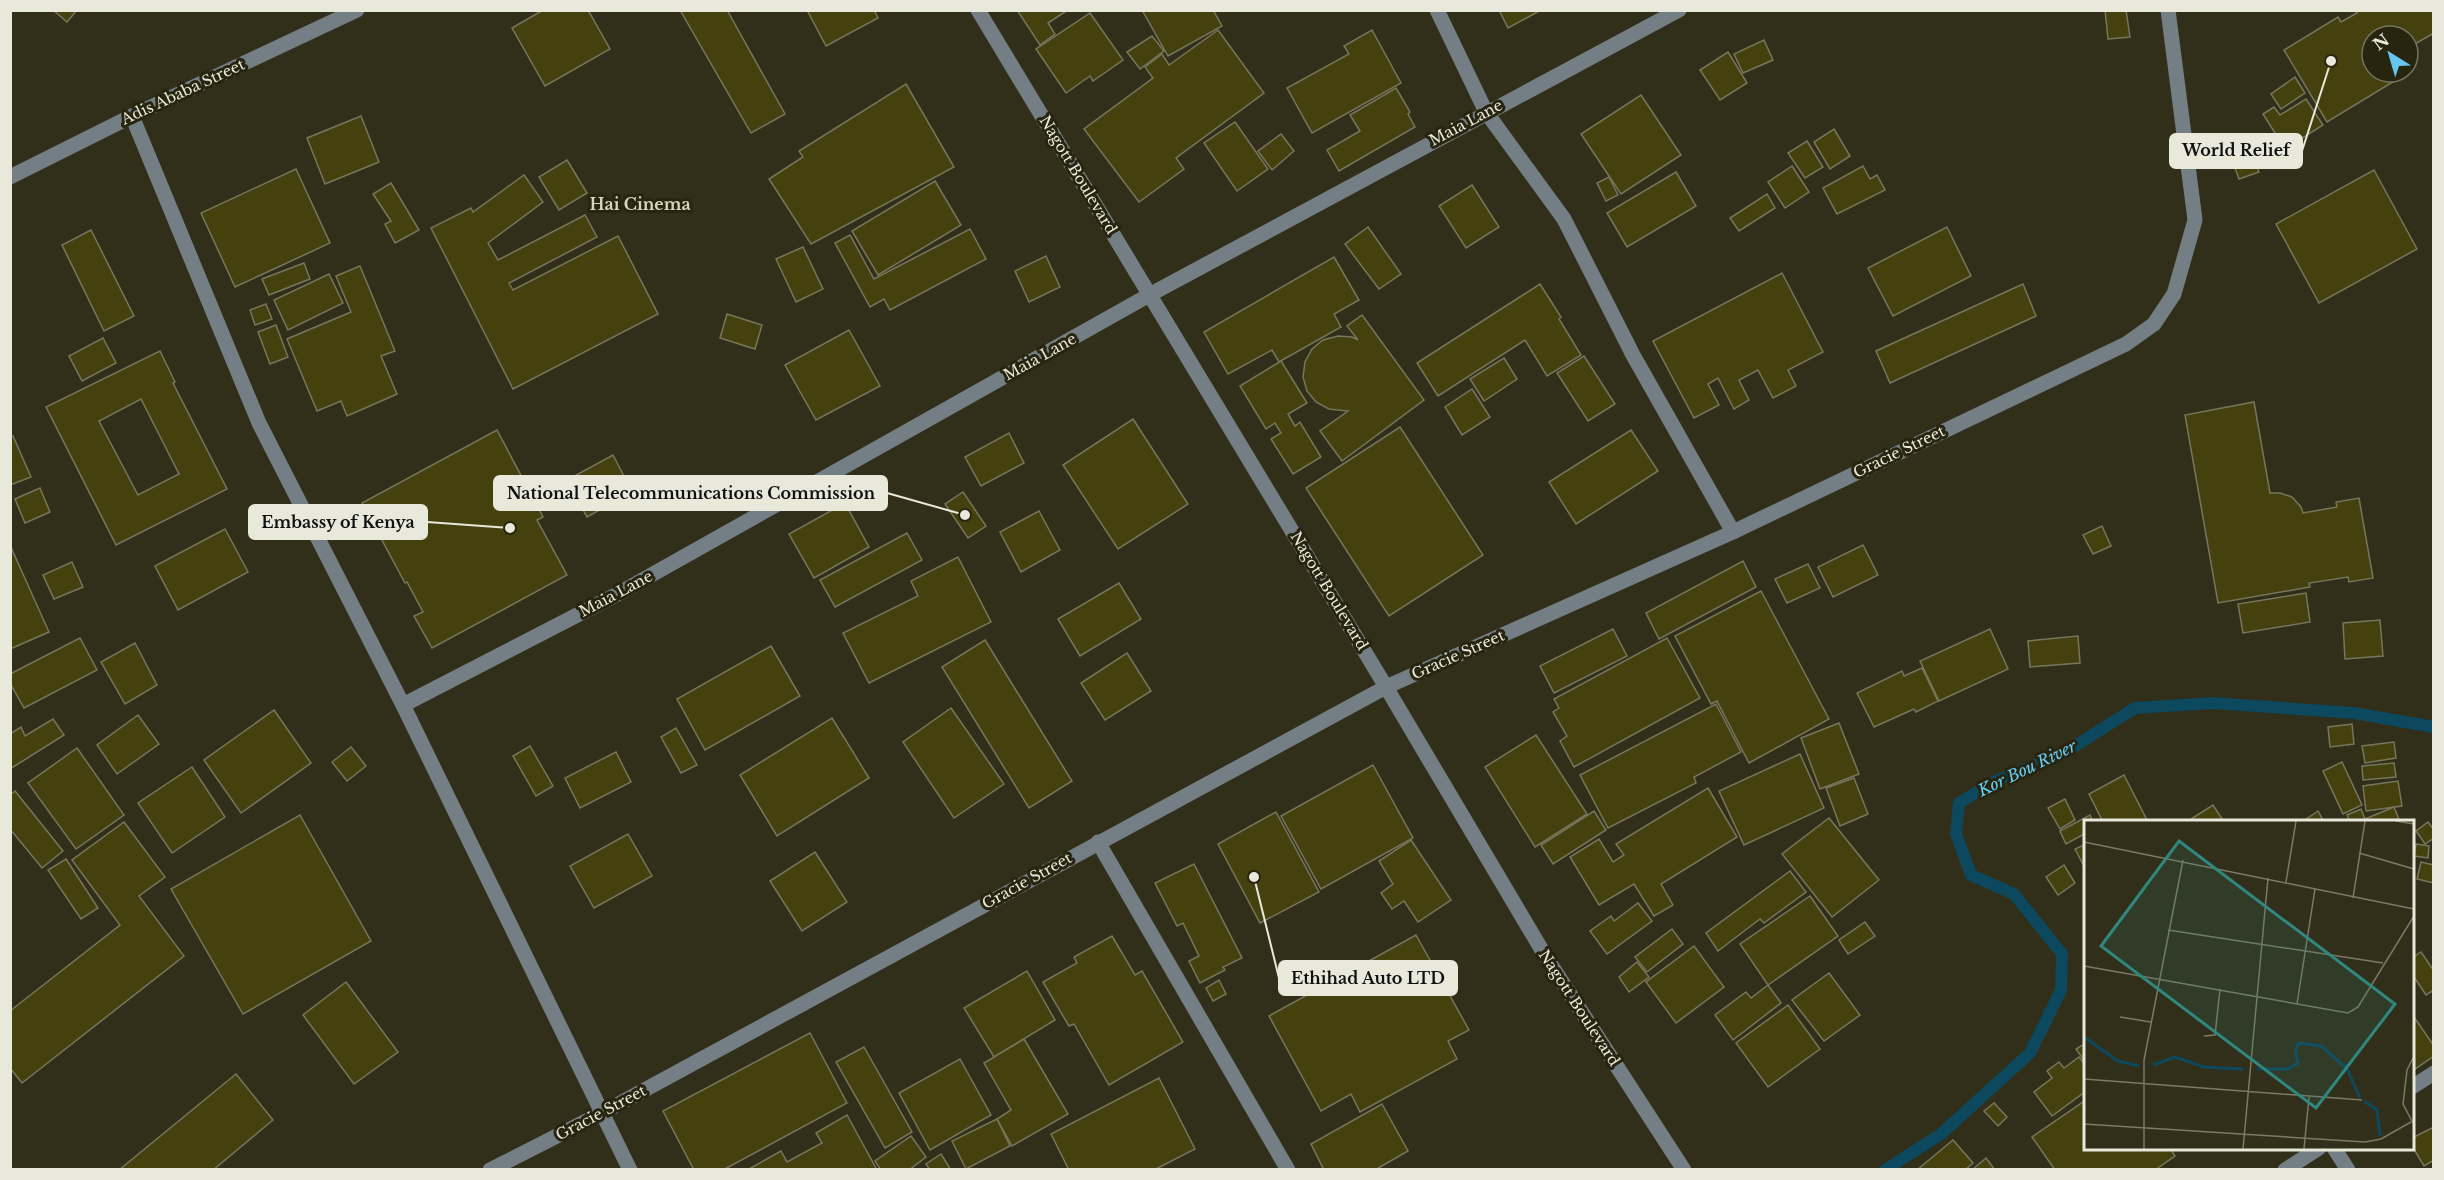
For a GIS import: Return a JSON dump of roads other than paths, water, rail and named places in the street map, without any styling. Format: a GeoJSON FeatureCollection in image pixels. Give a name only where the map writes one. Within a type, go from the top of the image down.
{"type":"FeatureCollection","features":[{"type":"Feature","properties":{"kind":"street","name":"Adis Ababa Street"},"geometry":{"type":"LineString","coordinates":[[10,177],[132,116],[357,10]]}},
{"type":"Feature","properties":{"kind":"street","name":"Nagott Boulevard"},"geometry":{"type":"LineString","coordinates":[[978,10],[1151,294],[1546,957],[1684,1170]]}},
{"type":"Feature","properties":{"kind":"street"},"geometry":{"type":"LineString","coordinates":[[1437,10],[1486,112],[1564,219],[1634,355],[1733,532]]}},
{"type":"Feature","properties":{"kind":"street","name":"Maia Lane"},"geometry":{"type":"LineString","coordinates":[[403,705],[614,596],[1151,294],[1679,10]]}},
{"type":"Feature","properties":{"kind":"street","name":"Gracie Street"},"geometry":{"type":"LineString","coordinates":[[490,1170],[602,1113],[1386,687],[1733,532],[2126,344],[2154,324],[2174,294],[2195,220],[2168,10]]}},
{"type":"Feature","properties":{"kind":"street"},"geometry":{"type":"LineString","coordinates":[[132,116],[259,423],[403,705],[630,1170]]}},
{"type":"Feature","properties":{"kind":"street"},"geometry":{"type":"LineString","coordinates":[[1098,842],[1288,1170]]}},
{"type":"Feature","properties":{"kind":"street"},"geometry":{"type":"LineString","coordinates":[[2414,1086],[2433,1073]]}},
{"type":"Feature","properties":{"kind":"street"},"geometry":{"type":"LineString","coordinates":[[2285,1170],[2317,1150]]}},
{"type":"Feature","properties":{"kind":"street"},"geometry":{"type":"LineString","coordinates":[[2335,1150],[2348,1170]]}},
{"type":"Feature","properties":{"kind":"waterway","name":"Kor Bou River"},"geometry":{"type":"LineString","coordinates":[[1885,1170],[1941,1134],[2030,1053],[2061,990],[2062,954],[2014,894],[1971,875],[1956,834],[1959,803],[1993,782],[2064,753],[2135,708],[2213,703],[2354,713],[2434,727]]}},
{"type":"Feature","properties":{"kind":"place","name":"World Relief"},"geometry":{"type":"Point","coordinates":[2331,61]}},
{"type":"Feature","properties":{"kind":"place","name":"National Telecommunications Commission"},"geometry":{"type":"Point","coordinates":[965,515]}},
{"type":"Feature","properties":{"kind":"place","name":"Embassy of Kenya"},"geometry":{"type":"Point","coordinates":[510,528]}},
{"type":"Feature","properties":{"kind":"place","name":"Ethihad Auto LTD"},"geometry":{"type":"Point","coordinates":[1254,877]}},
{"type":"Feature","properties":{"kind":"district","name":"Hai Cinema"},"geometry":{"type":"Point","coordinates":[640,204]}}]}
